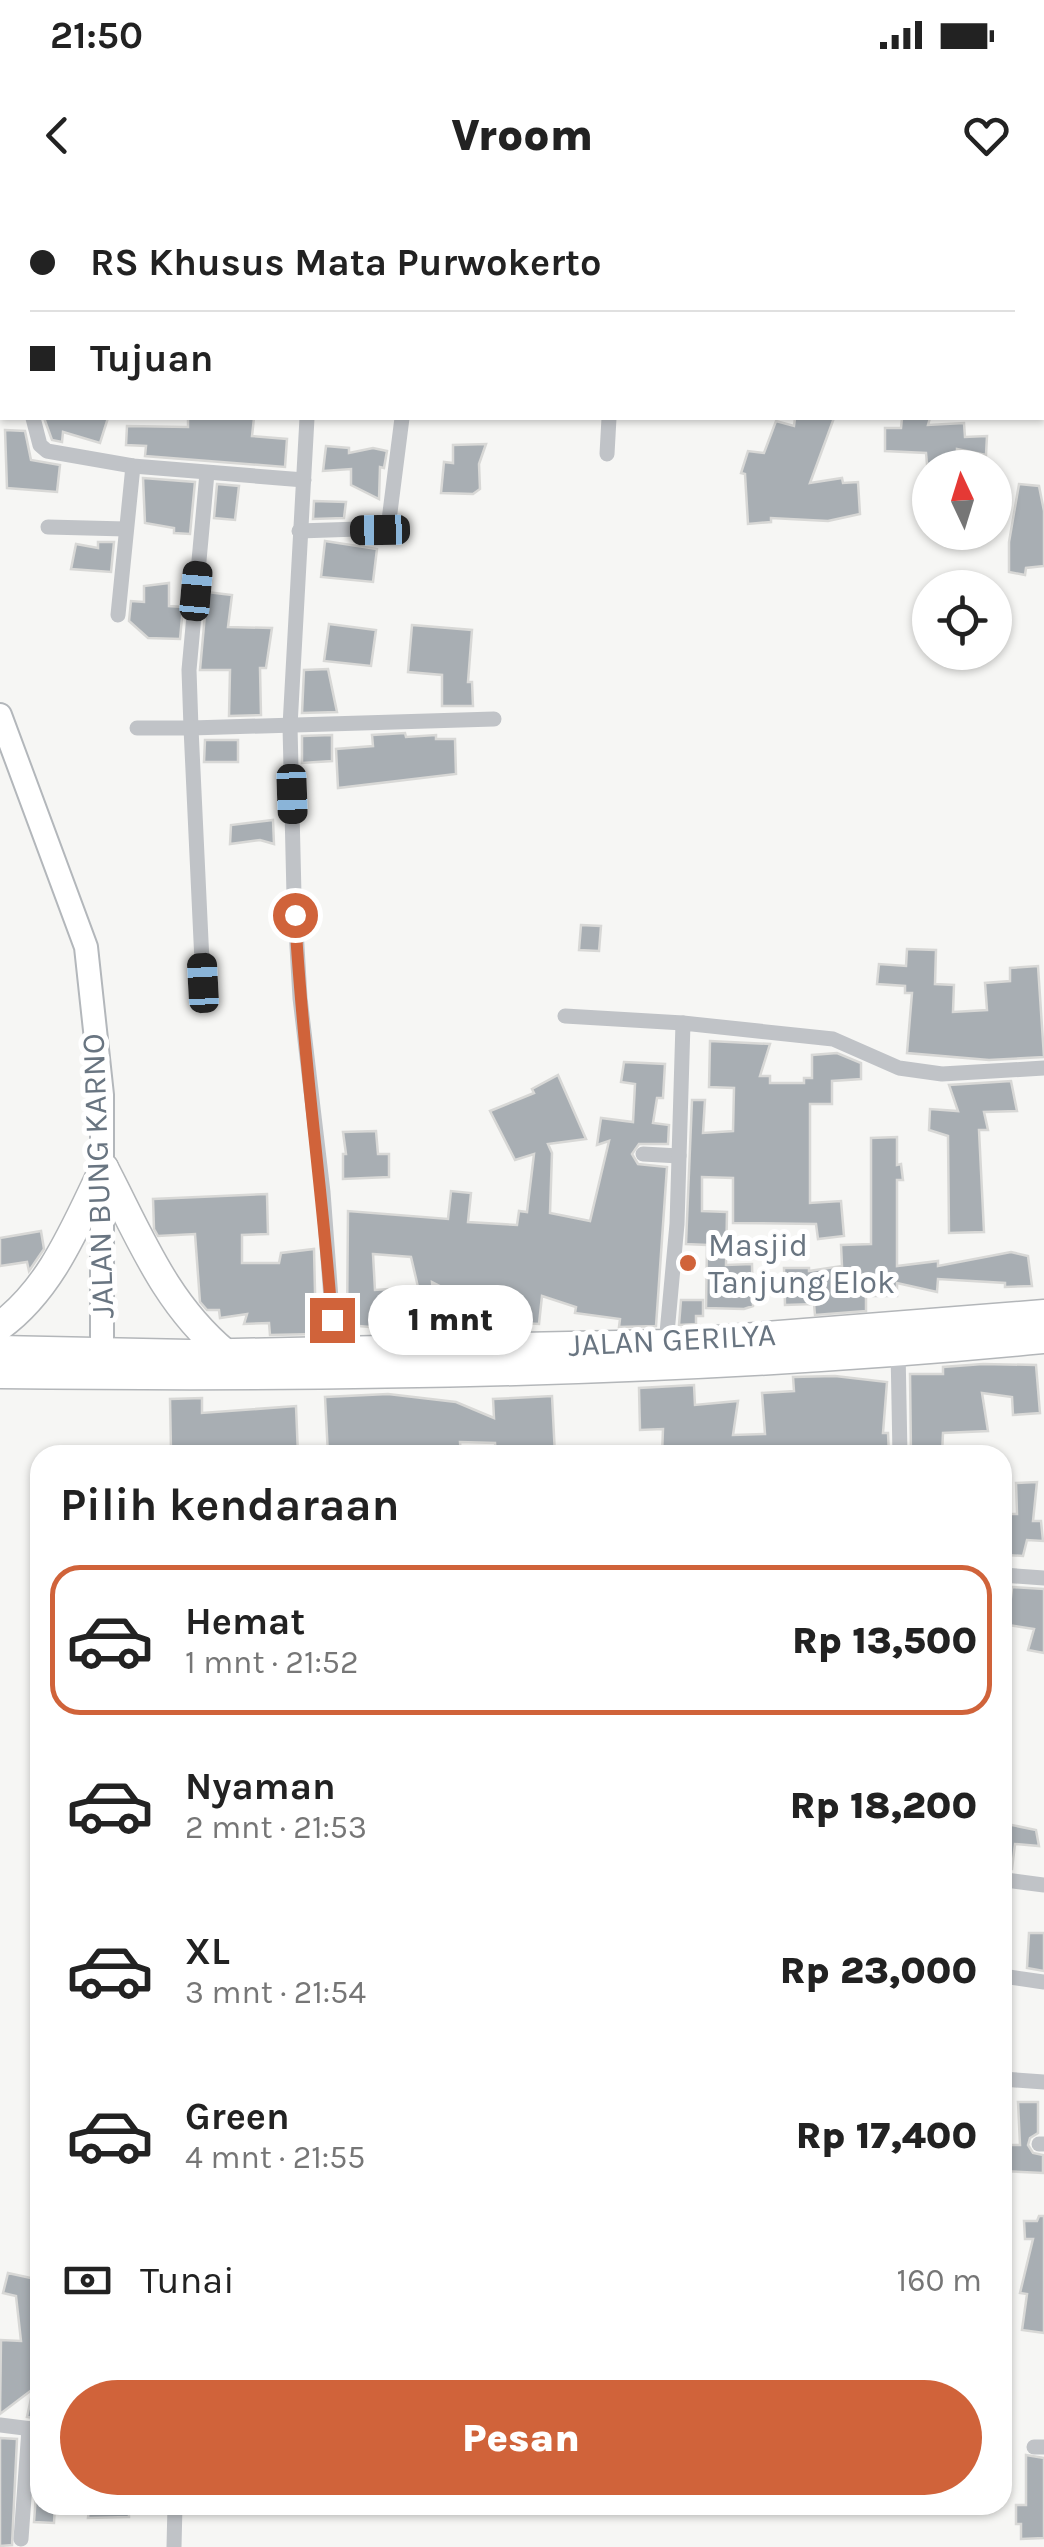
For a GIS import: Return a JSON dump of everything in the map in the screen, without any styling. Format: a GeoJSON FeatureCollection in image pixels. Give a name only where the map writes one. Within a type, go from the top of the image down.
{"type":"FeatureCollection","features":[{"type":"Feature","properties":{"kind":"highway"},"geometry":{"type":"LineString","coordinates":[[0,1326],[32,1297],[58,1261],[104,1168]]}},
{"type":"Feature","properties":{"kind":"highway"},"geometry":{"type":"LineString","coordinates":[[104,1168],[173,1299],[195,1328],[225,1353]]}},
{"type":"Feature","properties":{"kind":"highway","name":"JALAN GERILYA"},"geometry":{"type":"LineString","coordinates":[[0,1374],[190,1365],[466,1374],[897,1339],[1044,1314]]}},
{"type":"Feature","properties":{"kind":"highway","name":"JALAN GERILYA"},"geometry":{"type":"LineString","coordinates":[[0,1350],[102,1353],[190,1365],[225,1353],[1044,1339]]}},
{"type":"Feature","properties":{"kind":"main road","name":"JALAN BUNG KARNO"},"geometry":{"type":"LineString","coordinates":[[0,715],[86,947],[102,1095],[102,1353]]}},
{"type":"Feature","properties":{"kind":"street"},"geometry":{"type":"LineString","coordinates":[[34,420],[40,445],[47,451],[133,466],[304,480]]}},
{"type":"Feature","properties":{"kind":"street"},"geometry":{"type":"LineString","coordinates":[[307,420],[290,726],[300,998],[323,1192],[335,1352]]}},
{"type":"Feature","properties":{"kind":"street"},"geometry":{"type":"LineString","coordinates":[[299,531],[388,528],[402,420]]}},
{"type":"Feature","properties":{"kind":"street"},"geometry":{"type":"LineString","coordinates":[[607,454],[609,420]]}},
{"type":"Feature","properties":{"kind":"street"},"geometry":{"type":"LineString","coordinates":[[118,615],[133,466]]}},
{"type":"Feature","properties":{"kind":"street"},"geometry":{"type":"LineString","coordinates":[[203,983],[189,670],[207,472]]}},
{"type":"Feature","properties":{"kind":"street"},"geometry":{"type":"LineString","coordinates":[[48,527],[126,530]]}},
{"type":"Feature","properties":{"kind":"street"},"geometry":{"type":"LineString","coordinates":[[137,728],[494,719]]}},
{"type":"Feature","properties":{"kind":"street"},"geometry":{"type":"LineString","coordinates":[[565,1016],[683,1023],[833,1039],[899,1068],[942,1074],[1044,1068]]}},
{"type":"Feature","properties":{"kind":"street"},"geometry":{"type":"LineString","coordinates":[[666,1344],[679,1156],[683,1023]]}},
{"type":"Feature","properties":{"kind":"street"},"geometry":{"type":"LineString","coordinates":[[642,1154],[679,1156]]}},
{"type":"Feature","properties":{"kind":"street"},"geometry":{"type":"LineString","coordinates":[[897,1339],[900,1445]]}},
{"type":"Feature","properties":{"kind":"street"},"geometry":{"type":"LineString","coordinates":[[1012,1576],[1044,1578]]}},
{"type":"Feature","properties":{"kind":"street"},"geometry":{"type":"LineString","coordinates":[[1012,1881],[1044,1885]]}},
{"type":"Feature","properties":{"kind":"street"},"geometry":{"type":"LineString","coordinates":[[1012,1977],[1044,1982]]}},
{"type":"Feature","properties":{"kind":"street"},"geometry":{"type":"LineString","coordinates":[[1012,2080],[1044,2082]]}},
{"type":"Feature","properties":{"kind":"street"},"geometry":{"type":"LineString","coordinates":[[0,2424],[30,2429]]}},
{"type":"Feature","properties":{"kind":"street"},"geometry":{"type":"LineString","coordinates":[[20,2539],[30,2466]]}},
{"type":"Feature","properties":{"kind":"street"},"geometry":{"type":"LineString","coordinates":[[174,2515],[174,2547]]}},
{"type":"Feature","properties":{"kind":"building"},"geometry":{"type":"Polygon","coordinates":[[[45,420],[107,420],[100,443],[63,432],[62,442],[52,440],[45,420]]]}},
{"type":"Feature","properties":{"kind":"building"},"geometry":{"type":"Polygon","coordinates":[[[188,420],[254,420],[252,436],[287,439],[285,467],[145,456],[146,446],[126,445],[127,426],[188,427],[188,420]]]}},
{"type":"Feature","properties":{"kind":"building"},"geometry":{"type":"Polygon","coordinates":[[[795,420],[833,420],[810,483],[842,478],[843,483],[858,482],[860,514],[828,521],[771,518],[771,522],[748,524],[745,474],[741,473],[748,451],[764,453],[776,421],[794,426],[795,420]]]}},
{"type":"Feature","properties":{"kind":"building"},"geometry":{"type":"Polygon","coordinates":[[[902,420],[929,420],[928,425],[964,423],[965,437],[987,436],[986,450],[885,451],[885,428],[901,428],[902,420]]]}},
{"type":"Feature","properties":{"kind":"building"},"geometry":{"type":"Polygon","coordinates":[[[5,430],[25,431],[31,460],[60,465],[57,492],[7,488],[5,430]]]}},
{"type":"Feature","properties":{"kind":"building"},"geometry":{"type":"Polygon","coordinates":[[[486,444],[479,464],[480,489],[473,494],[441,493],[444,462],[453,463],[453,445],[486,444]]]}},
{"type":"Feature","properties":{"kind":"building"},"geometry":{"type":"Polygon","coordinates":[[[326,446],[349,448],[349,453],[373,448],[387,451],[384,468],[380,467],[379,499],[351,485],[351,469],[323,471],[326,446]]]}},
{"type":"Feature","properties":{"kind":"building"},"geometry":{"type":"Polygon","coordinates":[[[143,478],[195,482],[190,534],[145,523],[143,478]]]}},
{"type":"Feature","properties":{"kind":"building"},"geometry":{"type":"Polygon","coordinates":[[[217,484],[239,486],[235,520],[214,518],[217,484]]]}},
{"type":"Feature","properties":{"kind":"building"},"geometry":{"type":"Polygon","coordinates":[[[1019,484],[1039,486],[1044,511],[1044,566],[1026,568],[1025,575],[1009,570],[1019,484]]]}},
{"type":"Feature","properties":{"kind":"building"},"geometry":{"type":"Polygon","coordinates":[[[314,501],[346,502],[344,518],[313,519],[314,501]]]}},
{"type":"Feature","properties":{"kind":"building"},"geometry":{"type":"Polygon","coordinates":[[[325,541],[377,549],[373,582],[321,577],[325,541]]]}},
{"type":"Feature","properties":{"kind":"building"},"geometry":{"type":"Polygon","coordinates":[[[98,542],[114,542],[111,572],[71,569],[76,544],[98,548],[98,542]]]}},
{"type":"Feature","properties":{"kind":"building"},"geometry":{"type":"Polygon","coordinates":[[[169,583],[169,606],[183,607],[180,639],[148,638],[129,621],[131,601],[144,602],[144,586],[169,583]]]}},
{"type":"Feature","properties":{"kind":"building"},"geometry":{"type":"Polygon","coordinates":[[[207,592],[232,595],[228,627],[272,628],[266,668],[260,668],[261,715],[229,716],[230,670],[200,670],[207,592]]]}},
{"type":"Feature","properties":{"kind":"building"},"geometry":{"type":"Polygon","coordinates":[[[329,624],[376,630],[371,666],[324,661],[329,624]]]}},
{"type":"Feature","properties":{"kind":"building"},"geometry":{"type":"Polygon","coordinates":[[[412,625],[472,630],[468,682],[472,682],[473,706],[442,706],[442,675],[408,672],[412,625]]]}},
{"type":"Feature","properties":{"kind":"building"},"geometry":{"type":"Polygon","coordinates":[[[328,669],[337,712],[302,713],[304,670],[328,669]]]}},
{"type":"Feature","properties":{"kind":"building"},"geometry":{"type":"Polygon","coordinates":[[[405,733],[406,737],[436,735],[436,739],[455,739],[456,774],[338,788],[336,749],[373,746],[372,735],[405,733]]]}},
{"type":"Feature","properties":{"kind":"building"},"geometry":{"type":"Polygon","coordinates":[[[332,735],[332,761],[302,763],[302,736],[332,735]]]}},
{"type":"Feature","properties":{"kind":"building"},"geometry":{"type":"Polygon","coordinates":[[[205,740],[238,740],[238,762],[204,762],[205,740]]]}},
{"type":"Feature","properties":{"kind":"building"},"geometry":{"type":"Polygon","coordinates":[[[273,820],[274,844],[260,840],[230,844],[231,825],[273,820]]]}},
{"type":"Feature","properties":{"kind":"building"},"geometry":{"type":"Polygon","coordinates":[[[581,925],[601,926],[599,951],[579,950],[581,925]]]}},
{"type":"Feature","properties":{"kind":"building"},"geometry":{"type":"Polygon","coordinates":[[[907,949],[936,950],[935,984],[954,985],[953,1012],[987,1010],[985,983],[1010,981],[1010,968],[1038,966],[1044,1057],[989,1060],[907,1053],[912,993],[905,993],[905,986],[877,984],[879,964],[906,966],[907,949]]]}},
{"type":"Feature","properties":{"kind":"building"},"geometry":{"type":"Polygon","coordinates":[[[710,1041],[770,1044],[760,1076],[770,1076],[770,1083],[804,1083],[804,1078],[812,1078],[812,1055],[837,1053],[861,1063],[861,1079],[832,1081],[832,1104],[810,1104],[810,1203],[841,1201],[844,1236],[818,1239],[816,1224],[733,1223],[733,1178],[702,1177],[702,1211],[727,1212],[726,1265],[752,1264],[753,1306],[744,1309],[706,1308],[707,1245],[686,1244],[692,1100],[705,1100],[703,1133],[733,1131],[734,1088],[709,1087],[710,1041]]]}},
{"type":"Feature","properties":{"kind":"building"},"geometry":{"type":"Polygon","coordinates":[[[624,1062],[665,1064],[663,1098],[657,1098],[653,1123],[669,1125],[668,1144],[639,1144],[632,1154],[638,1164],[667,1167],[656,1326],[619,1327],[620,1319],[575,1313],[576,1307],[542,1296],[539,1324],[470,1320],[473,1303],[432,1282],[435,1324],[382,1328],[347,1325],[348,1211],[448,1219],[451,1191],[471,1193],[468,1222],[517,1225],[519,1211],[527,1212],[534,1154],[515,1160],[490,1111],[534,1093],[532,1089],[558,1075],[586,1139],[548,1144],[552,1153],[550,1213],[590,1221],[609,1141],[597,1145],[601,1118],[633,1122],[635,1084],[621,1082],[624,1062]],[[373,1254],[375,1290],[418,1287],[411,1257],[373,1254]]]}},
{"type":"Feature","properties":{"kind":"building"},"geometry":{"type":"Polygon","coordinates":[[[1011,1081],[1017,1111],[984,1112],[988,1130],[979,1130],[984,1232],[949,1233],[948,1136],[929,1130],[930,1109],[958,1111],[949,1085],[1011,1081]]]}},
{"type":"Feature","properties":{"kind":"building"},"geometry":{"type":"Polygon","coordinates":[[[376,1131],[378,1154],[389,1154],[389,1177],[343,1179],[343,1132],[376,1131]]]}},
{"type":"Feature","properties":{"kind":"building"},"geometry":{"type":"Polygon","coordinates":[[[897,1137],[897,1165],[901,1164],[903,1180],[897,1180],[897,1266],[938,1261],[938,1266],[1011,1252],[1028,1256],[1032,1286],[1005,1287],[1005,1283],[938,1279],[937,1292],[897,1283],[897,1296],[866,1296],[866,1311],[815,1315],[814,1304],[785,1305],[784,1268],[809,1271],[842,1266],[841,1245],[871,1244],[871,1138],[897,1137]]]}},
{"type":"Feature","properties":{"kind":"building"},"geometry":{"type":"Polygon","coordinates":[[[267,1194],[268,1234],[242,1235],[242,1263],[279,1263],[281,1253],[314,1249],[316,1334],[270,1335],[269,1323],[244,1324],[247,1314],[220,1318],[219,1310],[207,1310],[200,1302],[195,1234],[158,1236],[154,1229],[153,1199],[267,1194]]]}},
{"type":"Feature","properties":{"kind":"building"},"geometry":{"type":"Polygon","coordinates":[[[41,1231],[44,1249],[29,1271],[27,1262],[0,1266],[0,1238],[41,1231]]]}},
{"type":"Feature","properties":{"kind":"building"},"geometry":{"type":"Polygon","coordinates":[[[681,1300],[703,1300],[703,1316],[696,1316],[696,1324],[679,1325],[681,1300]]]}},
{"type":"Feature","properties":{"kind":"building"},"geometry":{"type":"Polygon","coordinates":[[[1036,1365],[1040,1413],[1013,1415],[1012,1397],[982,1393],[988,1431],[943,1433],[942,1445],[911,1445],[910,1374],[943,1374],[943,1367],[1036,1365]]]}},
{"type":"Feature","properties":{"kind":"building"},"geometry":{"type":"Polygon","coordinates":[[[835,1376],[887,1382],[883,1433],[888,1433],[889,1445],[662,1445],[663,1429],[640,1430],[639,1388],[694,1385],[695,1405],[738,1401],[733,1435],[765,1434],[762,1393],[794,1391],[793,1377],[835,1376]]]}},
{"type":"Feature","properties":{"kind":"building"},"geometry":{"type":"Polygon","coordinates":[[[388,1394],[456,1402],[494,1418],[493,1399],[552,1396],[554,1445],[327,1445],[325,1397],[388,1394]]]}},
{"type":"Feature","properties":{"kind":"building"},"geometry":{"type":"Polygon","coordinates":[[[202,1398],[202,1413],[296,1406],[298,1445],[171,1445],[170,1399],[202,1398]]]}},
{"type":"Feature","properties":{"kind":"building"},"geometry":{"type":"Polygon","coordinates":[[[1037,1482],[1033,1521],[1041,1521],[1043,1541],[1027,1540],[1023,1556],[1012,1555],[1016,1483],[1037,1482]]]}},
{"type":"Feature","properties":{"kind":"building"},"geometry":{"type":"Polygon","coordinates":[[[1012,1587],[1044,1589],[1044,1653],[1028,1650],[1034,1629],[1012,1626],[1012,1587]]]}},
{"type":"Feature","properties":{"kind":"building"},"geometry":{"type":"Polygon","coordinates":[[[1012,1825],[1036,1830],[1039,1846],[1015,1844],[1012,1869],[1012,1825]]]}},
{"type":"Feature","properties":{"kind":"building"},"geometry":{"type":"Polygon","coordinates":[[[1029,1933],[1044,1933],[1044,1971],[1027,1968],[1029,1933]]]}},
{"type":"Feature","properties":{"kind":"building"},"geometry":{"type":"Polygon","coordinates":[[[1018,2102],[1038,2102],[1038,2133],[1028,2145],[1033,2153],[1043,2155],[1043,2173],[1012,2171],[1012,2145],[1020,2145],[1018,2102]]]}},
{"type":"Feature","properties":{"kind":"building"},"geometry":{"type":"Polygon","coordinates":[[[1044,2216],[1044,2333],[1022,2330],[1027,2294],[1020,2293],[1033,2239],[1025,2239],[1024,2221],[1037,2221],[1044,2216]]]}},
{"type":"Feature","properties":{"kind":"building"},"geometry":{"type":"Polygon","coordinates":[[[8,2273],[30,2278],[30,2391],[0,2414],[1,2340],[21,2341],[16,2296],[3,2293],[8,2273]]]}},
{"type":"Feature","properties":{"kind":"building"},"geometry":{"type":"Polygon","coordinates":[[[0,2438],[17,2439],[12,2545],[0,2546],[0,2438]]]}},
{"type":"Feature","properties":{"kind":"building"},"geometry":{"type":"Polygon","coordinates":[[[1026,2455],[1044,2458],[1044,2538],[1021,2539],[1021,2524],[1016,2524],[1016,2505],[1026,2505],[1026,2455]]]}},
{"type":"Feature","properties":{"kind":"building"},"geometry":{"type":"Polygon","coordinates":[[[35,2515],[54,2515],[54,2523],[34,2522],[35,2515]]]}},
{"type":"Feature","properties":{"kind":"building"},"geometry":{"type":"Polygon","coordinates":[[[88,2515],[129,2515],[129,2517],[88,2518],[88,2515]]]}},
{"type":"Feature","properties":{"kind":"place","name":"Masjid Tanjung Elok"},"geometry":{"type":"Point","coordinates":[688,1263]}},
{"type":"Feature","properties":{"kind":"route"},"geometry":{"type":"LineString","coordinates":[[295,915],[332,1320]]}}]}
